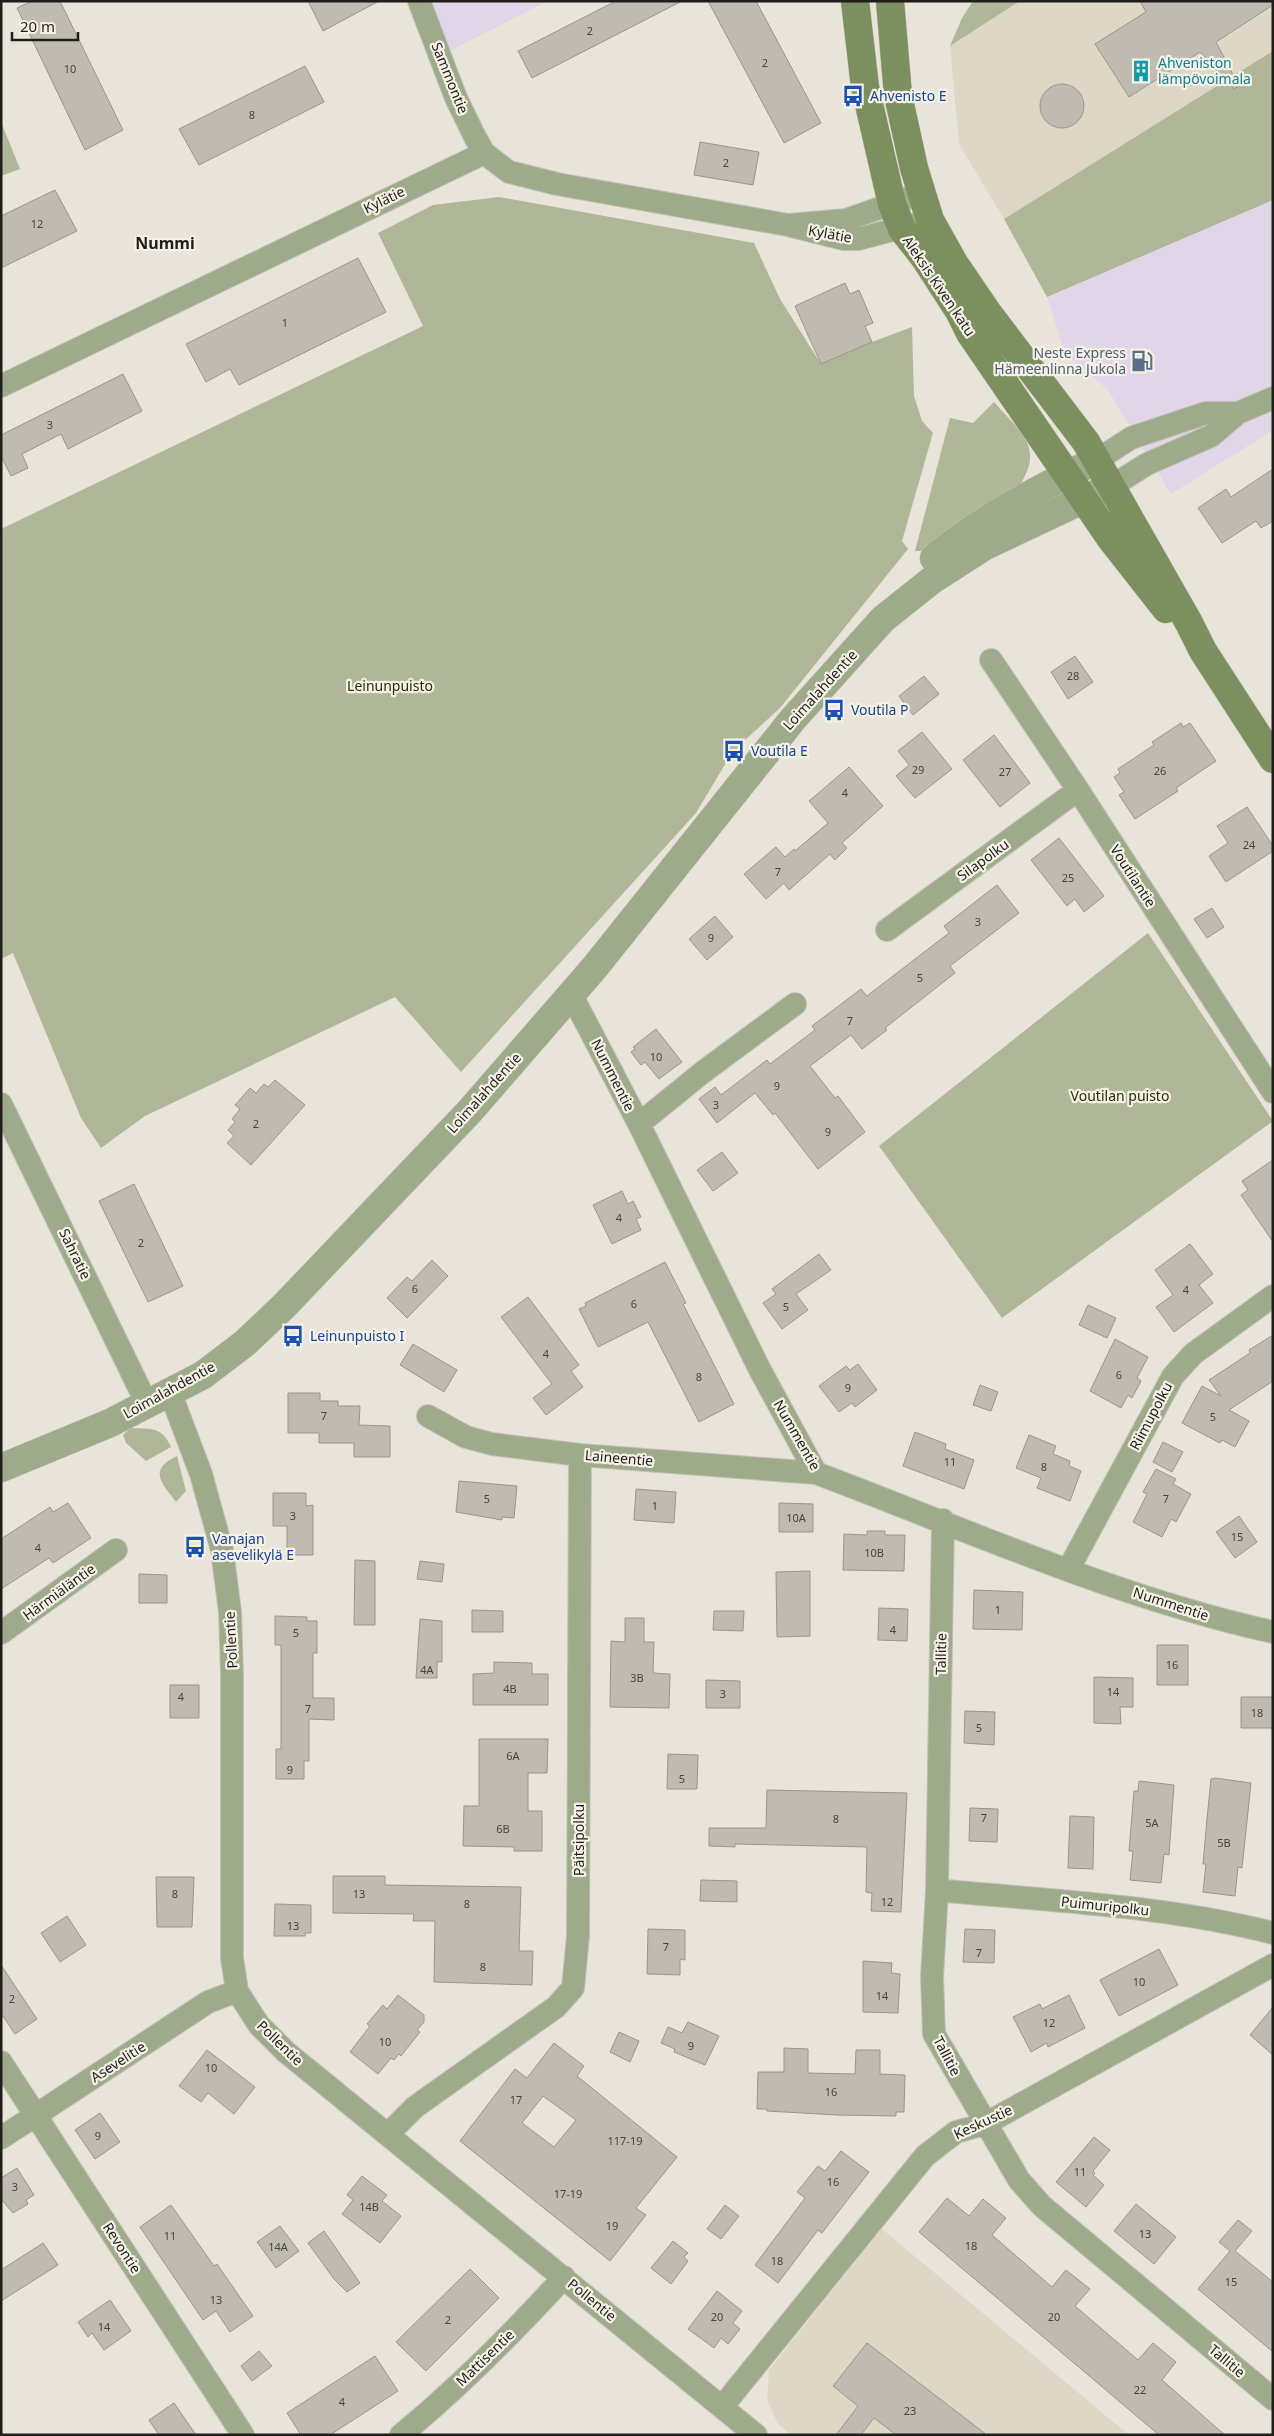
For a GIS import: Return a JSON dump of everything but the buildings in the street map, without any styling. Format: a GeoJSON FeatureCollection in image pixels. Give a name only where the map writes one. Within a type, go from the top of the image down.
{"type":"FeatureCollection","features":[{"type":"Feature","properties":{"kind":"main road","name":"Aleksis Kiven katu"},"geometry":{"type":"LineString","coordinates":[[855,1],[865,87],[892,204],[902,229],[924,257],[959,311],[970,333],[1084,500],[1133,570],[1203,652],[1273,759]]}},
{"type":"Feature","properties":{"kind":"main road","name":"Aleksis Kiven katu"},"geometry":{"type":"LineString","coordinates":[[890,1],[898,96],[914,168],[930,220],[954,263],[1086,442],[1190,623],[1203,652]]}},
{"type":"Feature","properties":{"kind":"street","name":"Sammontie"},"geometry":{"type":"LineString","coordinates":[[419,1],[456,98],[484,153]]}},
{"type":"Feature","properties":{"kind":"street","name":"Kylätie"},"geometry":{"type":"LineString","coordinates":[[1,386],[484,153],[509,172],[557,184],[788,226],[844,239],[872,237],[930,220]]}},
{"type":"Feature","properties":{"kind":"street","name":"Kylätie"},"geometry":{"type":"LineString","coordinates":[[788,226],[846,220],[922,193]]}},
{"type":"Feature","properties":{"kind":"street"},"geometry":{"type":"LineString","coordinates":[[1112,486],[1147,464],[1211,436],[1238,413],[1273,398]]}},
{"type":"Feature","properties":{"kind":"street"},"geometry":{"type":"LineString","coordinates":[[1097,460],[1131,438],[1206,413],[1238,413]]}},
{"type":"Feature","properties":{"kind":"street","name":"Loimalahdentie"},"geometry":{"type":"LineString","coordinates":[[1,1468],[110,1423],[210,1370],[245,1343],[285,1305],[469,1112],[571,994],[793,719],[884,619],[911,580],[944,550],[1015,504],[1097,460]]}},
{"type":"Feature","properties":{"kind":"street","name":"Loimalahdentie"},"geometry":{"type":"LineString","coordinates":[[884,619],[958,562],[1008,534],[1112,486]]}},
{"type":"Feature","properties":{"kind":"street","name":"Voutilantie"},"geometry":{"type":"LineString","coordinates":[[991,660],[1078,790],[1273,1092]]}},
{"type":"Feature","properties":{"kind":"street","name":"Silapolku"},"geometry":{"type":"LineString","coordinates":[[887,930],[1078,790]]}},
{"type":"Feature","properties":{"kind":"street","name":"Nummentie"},"geometry":{"type":"LineString","coordinates":[[571,994],[639,1124],[760,1370],[816,1473],[943,1520],[1068,1570],[1201,1614],[1273,1632]]}},
{"type":"Feature","properties":{"kind":"street"},"geometry":{"type":"LineString","coordinates":[[639,1124],[703,1072],[795,1004]]}},
{"type":"Feature","properties":{"kind":"street","name":"Sahratie"},"geometry":{"type":"LineString","coordinates":[[1,1104],[158,1398]]}},
{"type":"Feature","properties":{"kind":"street","name":"Riimupolku"},"geometry":{"type":"LineString","coordinates":[[1068,1570],[1173,1376],[1193,1354],[1273,1296]]}},
{"type":"Feature","properties":{"kind":"street","name":"Pollentie"},"geometry":{"type":"LineString","coordinates":[[158,1398],[207,1493],[222,1550],[230,1612],[232,1676],[232,1958],[237,1991],[259,2025],[286,2052],[756,2435]]}},
{"type":"Feature","properties":{"kind":"street","name":"Laineentie"},"geometry":{"type":"LineString","coordinates":[[428,1416],[466,1437],[492,1444],[580,1455],[816,1473]]}},
{"type":"Feature","properties":{"kind":"street","name":"Päitsipolku"},"geometry":{"type":"LineString","coordinates":[[388,2134],[415,2107],[556,2007],[574,1988],[578,1936],[580,1455]]}},
{"type":"Feature","properties":{"kind":"street","name":"Tallitie"},"geometry":{"type":"LineString","coordinates":[[943,1520],[937,1890],[932,1977],[934,2034],[1019,2180],[1042,2206],[1273,2399]]}},
{"type":"Feature","properties":{"kind":"street","name":"Härmiäläntie"},"geometry":{"type":"LineString","coordinates":[[1,1633],[116,1550]]}},
{"type":"Feature","properties":{"kind":"street","name":"Puimuripolku"},"geometry":{"type":"LineString","coordinates":[[937,1890],[1174,1913],[1237,1924],[1273,1933]]}},
{"type":"Feature","properties":{"kind":"street","name":"Keskustie"},"geometry":{"type":"LineString","coordinates":[[722,2407],[925,2156],[956,2132],[985,2124],[1273,1965]]}},
{"type":"Feature","properties":{"kind":"street","name":"Asevelitie"},"geometry":{"type":"LineString","coordinates":[[1,2138],[208,2002],[237,1991]]}},
{"type":"Feature","properties":{"kind":"street","name":"Revontie"},"geometry":{"type":"LineString","coordinates":[[1,2062],[243,2435]]}},
{"type":"Feature","properties":{"kind":"street","name":"Mattisentie"},"geometry":{"type":"LineString","coordinates":[[401,2435],[434,2408],[540,2304],[564,2277]]}},
{"type":"Feature","properties":{"kind":"shaded area"},"geometry":{"type":"Polygon","coordinates":[[[426,1],[548,1],[449,51],[426,1]]]}},
{"type":"Feature","properties":{"kind":"shaded area"},"geometry":{"type":"Polygon","coordinates":[[[1020,1],[1273,1],[1273,51],[1004,219],[959,144],[950,46],[1020,1]]]}},
{"type":"Feature","properties":{"kind":"shaded area"},"geometry":{"type":"Polygon","coordinates":[[[1273,200],[1273,430],[1171,494],[1108,390],[1065,353],[1047,297],[1273,200]]]}},
{"type":"Feature","properties":{"kind":"shaded area"},"geometry":{"type":"Polygon","coordinates":[[[882,2229],[1129,2435],[791,2435],[778,2424],[767,2400],[769,2370],[882,2229]]]}},
{"type":"Feature","properties":{"kind":"green space"},"geometry":{"type":"Polygon","coordinates":[[[973,1],[1020,1],[950,46],[962,18],[973,1]]]}},
{"type":"Feature","properties":{"kind":"green space"},"geometry":{"type":"Polygon","coordinates":[[[1273,51],[1273,200],[1047,297],[1004,219],[1273,51]]]}},
{"type":"Feature","properties":{"kind":"green space"},"geometry":{"type":"Polygon","coordinates":[[[1,122],[20,169],[1,176],[1,122]]]}},
{"type":"Feature","properties":{"kind":"green space","name":"Leinunpuisto"},"geometry":{"type":"Polygon","coordinates":[[[499,197],[754,243],[780,299],[821,364],[912,327],[914,396],[922,421],[933,433],[902,541],[908,549],[780,708],[744,741],[727,761],[696,813],[461,1072],[395,997],[145,1116],[101,1148],[81,1118],[13,953],[1,959],[1,529],[423,326],[378,233],[433,205],[499,197]]]}},
{"type":"Feature","properties":{"kind":"green space"},"geometry":{"type":"Polygon","coordinates":[[[994,402],[1013,422],[1026,441],[1030,451],[1030,461],[1026,474],[1018,488],[930,547],[922,551],[915,551],[950,418],[973,423],[994,402]]]}},
{"type":"Feature","properties":{"kind":"green space","name":"Voutilan puisto"},"geometry":{"type":"Polygon","coordinates":[[[1148,933],[1273,1121],[1002,1318],[879,1146],[1148,933]]]}},
{"type":"Feature","properties":{"kind":"green space"},"geometry":{"type":"Polygon","coordinates":[[[130,1428],[155,1430],[164,1435],[171,1447],[146,1461],[126,1443],[123,1435],[130,1428]]]}},
{"type":"Feature","properties":{"kind":"green space"},"geometry":{"type":"Polygon","coordinates":[[[177,1456],[186,1491],[176,1502],[162,1482],[160,1471],[162,1466],[177,1456]]]}},
{"type":"Feature","properties":{"kind":"place","name":"Ahveniston lämpövoimala"},"geometry":{"type":"Point","coordinates":[1141,71]}},
{"type":"Feature","properties":{"kind":"place","name":"Ahvenisto E"},"geometry":{"type":"Point","coordinates":[853,96]}},
{"type":"Feature","properties":{"kind":"place","name":"Neste Express Hämeenlinna Jukola"},"geometry":{"type":"Point","coordinates":[1142,361]}},
{"type":"Feature","properties":{"kind":"place","name":"Voutila P"},"geometry":{"type":"Point","coordinates":[834,710]}},
{"type":"Feature","properties":{"kind":"place","name":"Voutila E"},"geometry":{"type":"Point","coordinates":[734,751]}},
{"type":"Feature","properties":{"kind":"place","name":"Leinunpuisto I"},"geometry":{"type":"Point","coordinates":[293,1336]}},
{"type":"Feature","properties":{"kind":"place","name":"Vanajan asevelikylä E"},"geometry":{"type":"Point","coordinates":[195,1547]}},
{"type":"Feature","properties":{"kind":"district","name":"Nummi"},"geometry":{"type":"Point","coordinates":[165,243]}}]}
